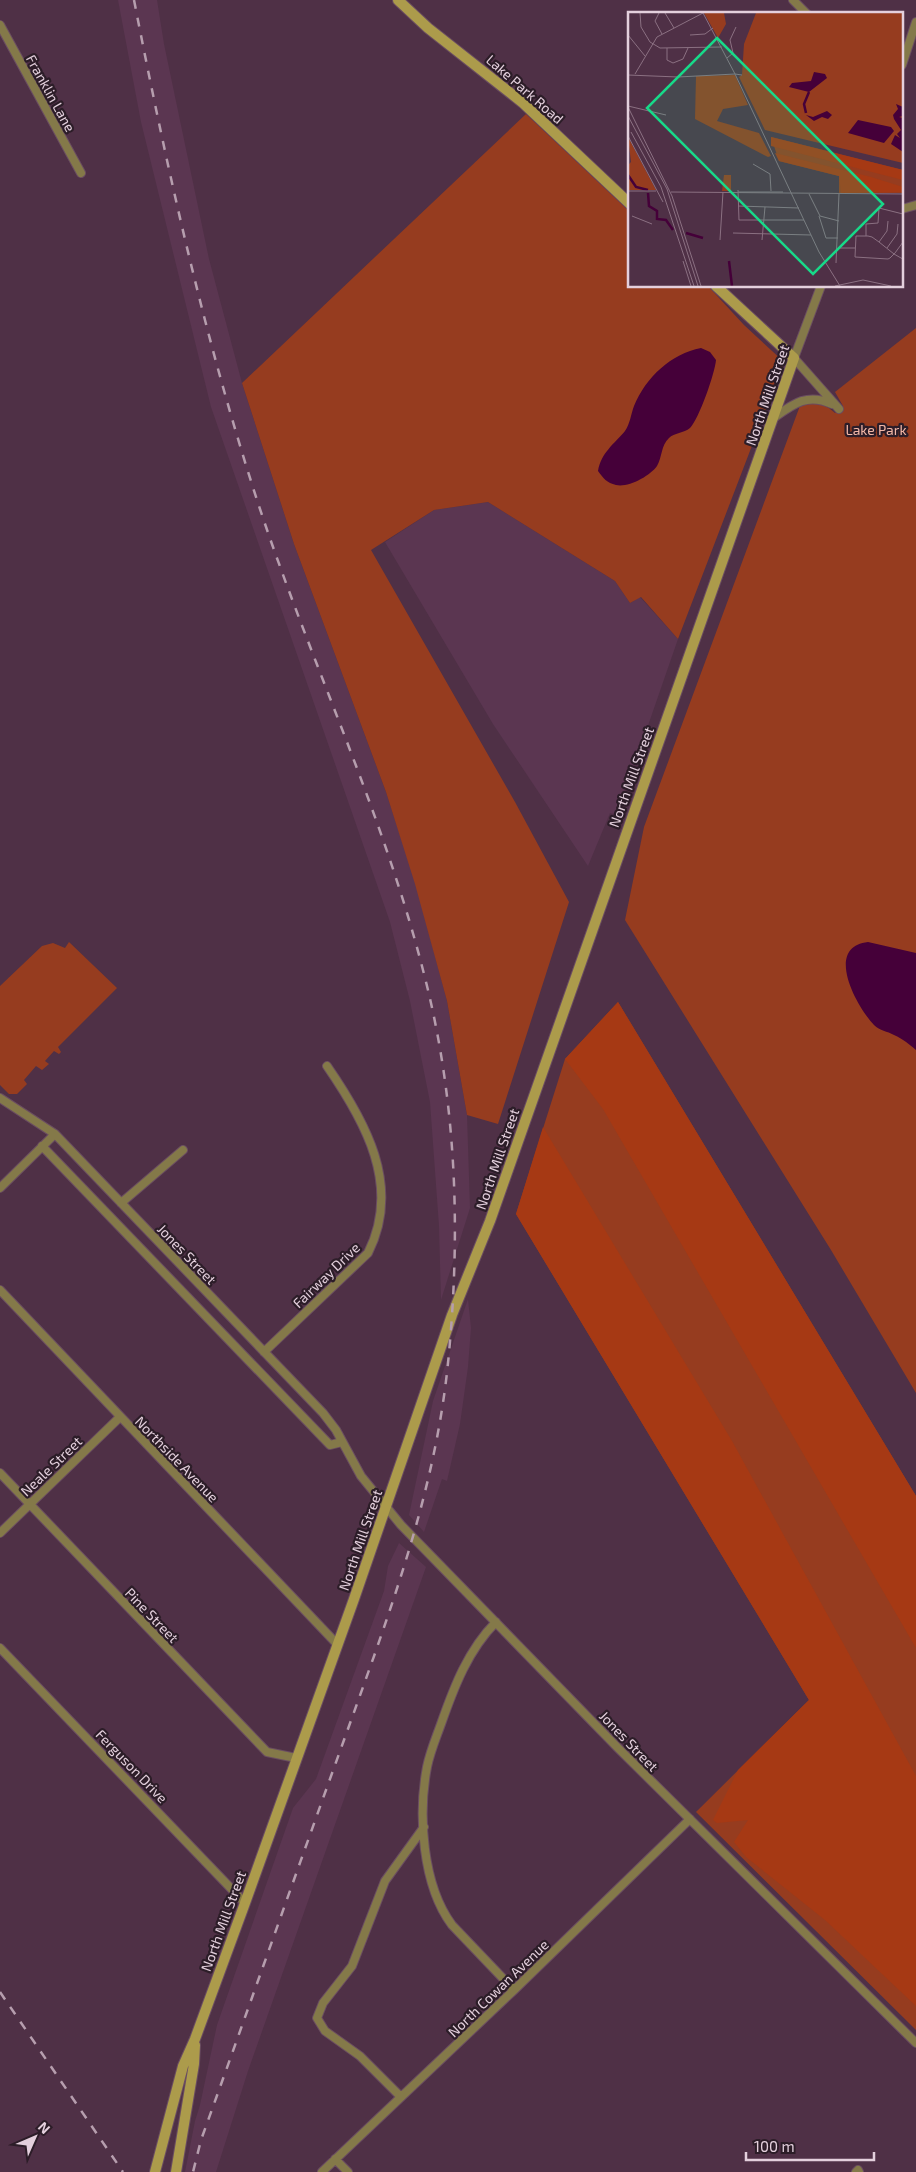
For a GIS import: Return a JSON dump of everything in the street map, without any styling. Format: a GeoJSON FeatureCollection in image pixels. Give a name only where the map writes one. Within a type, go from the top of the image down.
{"type":"FeatureCollection","features":[{"type":"Feature","properties":{"kind":"main road","name":"Lake Park Road"},"geometry":{"type":"LineString","coordinates":[[398,0],[428,28],[518,99],[628,202]]}},
{"type":"Feature","properties":{"kind":"main road"},"geometry":{"type":"LineString","coordinates":[[718,288],[794,358]]}},
{"type":"Feature","properties":{"kind":"main road","name":"North Mill Street"},"geometry":{"type":"LineString","coordinates":[[155,2172],[177,2084],[245,1903],[452,1315],[490,1221],[794,358]]}},
{"type":"Feature","properties":{"kind":"main road","name":"North Mill Street"},"geometry":{"type":"LineString","coordinates":[[176,2172],[194,2064],[195,2039]]}},
{"type":"Feature","properties":{"kind":"street"},"geometry":{"type":"LineString","coordinates":[[793,0],[805,12]]}},
{"type":"Feature","properties":{"kind":"street"},"geometry":{"type":"LineString","coordinates":[[904,59],[916,22]]}},
{"type":"Feature","properties":{"kind":"street","name":"Franklin Lane"},"geometry":{"type":"LineString","coordinates":[[0,25],[81,173]]}},
{"type":"Feature","properties":{"kind":"street","name":"North Mill Street"},"geometry":{"type":"LineString","coordinates":[[794,358],[820,288]]}},
{"type":"Feature","properties":{"kind":"street"},"geometry":{"type":"LineString","coordinates":[[775,416],[803,399],[819,399],[838,408],[794,358]]}},
{"type":"Feature","properties":{"kind":"street","name":"Fairway Drive"},"geometry":{"type":"LineString","coordinates":[[264,1352],[368,1253],[376,1237],[381,1214],[382,1194],[373,1150],[361,1120],[327,1066]]}},
{"type":"Feature","properties":{"kind":"street","name":"Jones Street"},"geometry":{"type":"LineString","coordinates":[[0,1098],[55,1134],[323,1413],[361,1476],[401,1524],[690,1819],[916,2043]]}},
{"type":"Feature","properties":{"kind":"street"},"geometry":{"type":"LineString","coordinates":[[0,1188],[55,1134]]}},
{"type":"Feature","properties":{"kind":"street"},"geometry":{"type":"LineString","coordinates":[[42,1146],[330,1445],[342,1442]]}},
{"type":"Feature","properties":{"kind":"street"},"geometry":{"type":"LineString","coordinates":[[121,1203],[183,1150]]}},
{"type":"Feature","properties":{"kind":"street","name":"Northside Avenue"},"geometry":{"type":"LineString","coordinates":[[0,1290],[337,1644]]}},
{"type":"Feature","properties":{"kind":"street","name":"Neale Street"},"geometry":{"type":"LineString","coordinates":[[0,1533],[120,1417]]}},
{"type":"Feature","properties":{"kind":"street","name":"Pine Street"},"geometry":{"type":"LineString","coordinates":[[0,1472],[267,1752],[296,1758]]}},
{"type":"Feature","properties":{"kind":"street"},"geometry":{"type":"LineString","coordinates":[[496,1622],[480,1639],[469,1656],[452,1692],[430,1754],[425,1781],[425,1852],[444,1914],[452,1925],[514,1990]]}},
{"type":"Feature","properties":{"kind":"street","name":"Ferguson Drive"},"geometry":{"type":"LineString","coordinates":[[0,1648],[245,1903]]}},
{"type":"Feature","properties":{"kind":"street","name":"North Cowan Avenue"},"geometry":{"type":"LineString","coordinates":[[325,2171],[335,2159],[514,1990],[690,1819]]}},
{"type":"Feature","properties":{"kind":"street"},"geometry":{"type":"LineString","coordinates":[[401,2097],[360,2056],[325,2031],[318,2022],[318,2013],[323,2003],[352,1966],[385,1881],[424,1826]]}},
{"type":"Feature","properties":{"kind":"street"},"geometry":{"type":"LineString","coordinates":[[335,2159],[348,2172]]}},
{"type":"Feature","properties":{"kind":"shaded area"},"geometry":{"type":"Polygon","coordinates":[[[118,0],[157,0],[164,44],[209,259],[242,383],[294,544],[386,792],[416,884],[447,1001],[467,1115],[470,1208],[441,1300],[439,1226],[430,1102],[410,1001],[390,922],[211,407],[141,122],[118,0]]]}},
{"type":"Feature","properties":{"kind":"shaded area"},"geometry":{"type":"Polygon","coordinates":[[[701,348],[710,352],[716,360],[706,396],[694,423],[688,430],[674,435],[666,441],[657,466],[644,477],[626,485],[608,482],[598,471],[602,459],[627,428],[634,406],[645,386],[670,361],[701,348]]]}},
{"type":"Feature","properties":{"kind":"shaded area"},"geometry":{"type":"Polygon","coordinates":[[[488,502],[615,581],[630,603],[640,597],[678,639],[617,815],[610,813],[588,866],[493,724],[385,542],[434,510],[488,502]]]}},
{"type":"Feature","properties":{"kind":"shaded area"},"geometry":{"type":"Polygon","coordinates":[[[868,942],[916,953],[916,1050],[900,1038],[874,1025],[859,1005],[853,992],[846,965],[848,954],[855,946],[868,942]]]}},
{"type":"Feature","properties":{"kind":"shaded area"},"geometry":{"type":"Polygon","coordinates":[[[618,1002],[916,1496],[916,1648],[603,1109],[565,1059],[618,1002]]]}},
{"type":"Feature","properties":{"kind":"shaded area"},"geometry":{"type":"Polygon","coordinates":[[[543,1127],[732,1441],[916,1776],[916,2006],[825,1920],[746,1857],[734,1842],[748,1820],[717,1823],[713,1820],[738,1770],[809,1700],[516,1214],[543,1127]]]}},
{"type":"Feature","properties":{"kind":"shaded area"},"geometry":{"type":"Polygon","coordinates":[[[468,1299],[471,1328],[460,1424],[447,1481],[442,1479],[424,1532],[409,1515],[433,1401],[468,1299]]]}},
{"type":"Feature","properties":{"kind":"shaded area"},"geometry":{"type":"Polygon","coordinates":[[[399,1543],[426,1567],[248,2071],[216,2172],[185,2172],[217,2025],[293,1808],[316,1779],[384,1591],[388,1566],[399,1543]]]}},
{"type":"Feature","properties":{"kind":"green space"},"geometry":{"type":"Polygon","coordinates":[[[526,114],[628,210],[628,288],[710,288],[744,325],[784,362],[678,639],[641,597],[630,603],[615,581],[488,502],[434,510],[371,550],[515,802],[569,902],[498,1124],[467,1115],[447,1001],[415,884],[386,792],[294,544],[242,383],[526,114]]]}},
{"type":"Feature","properties":{"kind":"green space","name":"Lake Park"},"geometry":{"type":"Polygon","coordinates":[[[916,328],[916,1393],[831,1250],[625,920],[644,827],[801,403],[811,402],[820,404],[835,413],[843,406],[835,392],[916,328]]]}},
{"type":"Feature","properties":{"kind":"green space"},"geometry":{"type":"Polygon","coordinates":[[[69,942],[117,988],[58,1047],[61,1052],[59,1054],[54,1051],[45,1061],[49,1064],[42,1070],[36,1066],[24,1080],[27,1084],[17,1094],[9,1094],[0,1085],[0,986],[42,946],[53,943],[65,948],[69,942]]]}},
{"type":"Feature","properties":{"kind":"green space"},"geometry":{"type":"Polygon","coordinates":[[[618,1002],[916,1496],[916,2030],[696,1812],[809,1700],[516,1214],[565,1059],[618,1002]]]}},
{"type":"Feature","properties":{"kind":"railway"},"geometry":{"type":"LineString","coordinates":[[134,0],[173,189],[203,314],[238,438],[277,559],[388,854],[424,974],[444,1070],[450,1119],[455,1217],[452,1314],[448,1363],[442,1412],[421,1507],[408,1554],[377,1648],[201,2140],[193,2172]]}},
{"type":"Feature","properties":{"kind":"railway"},"geometry":{"type":"LineString","coordinates":[[0,1992],[123,2172]]}}]}
